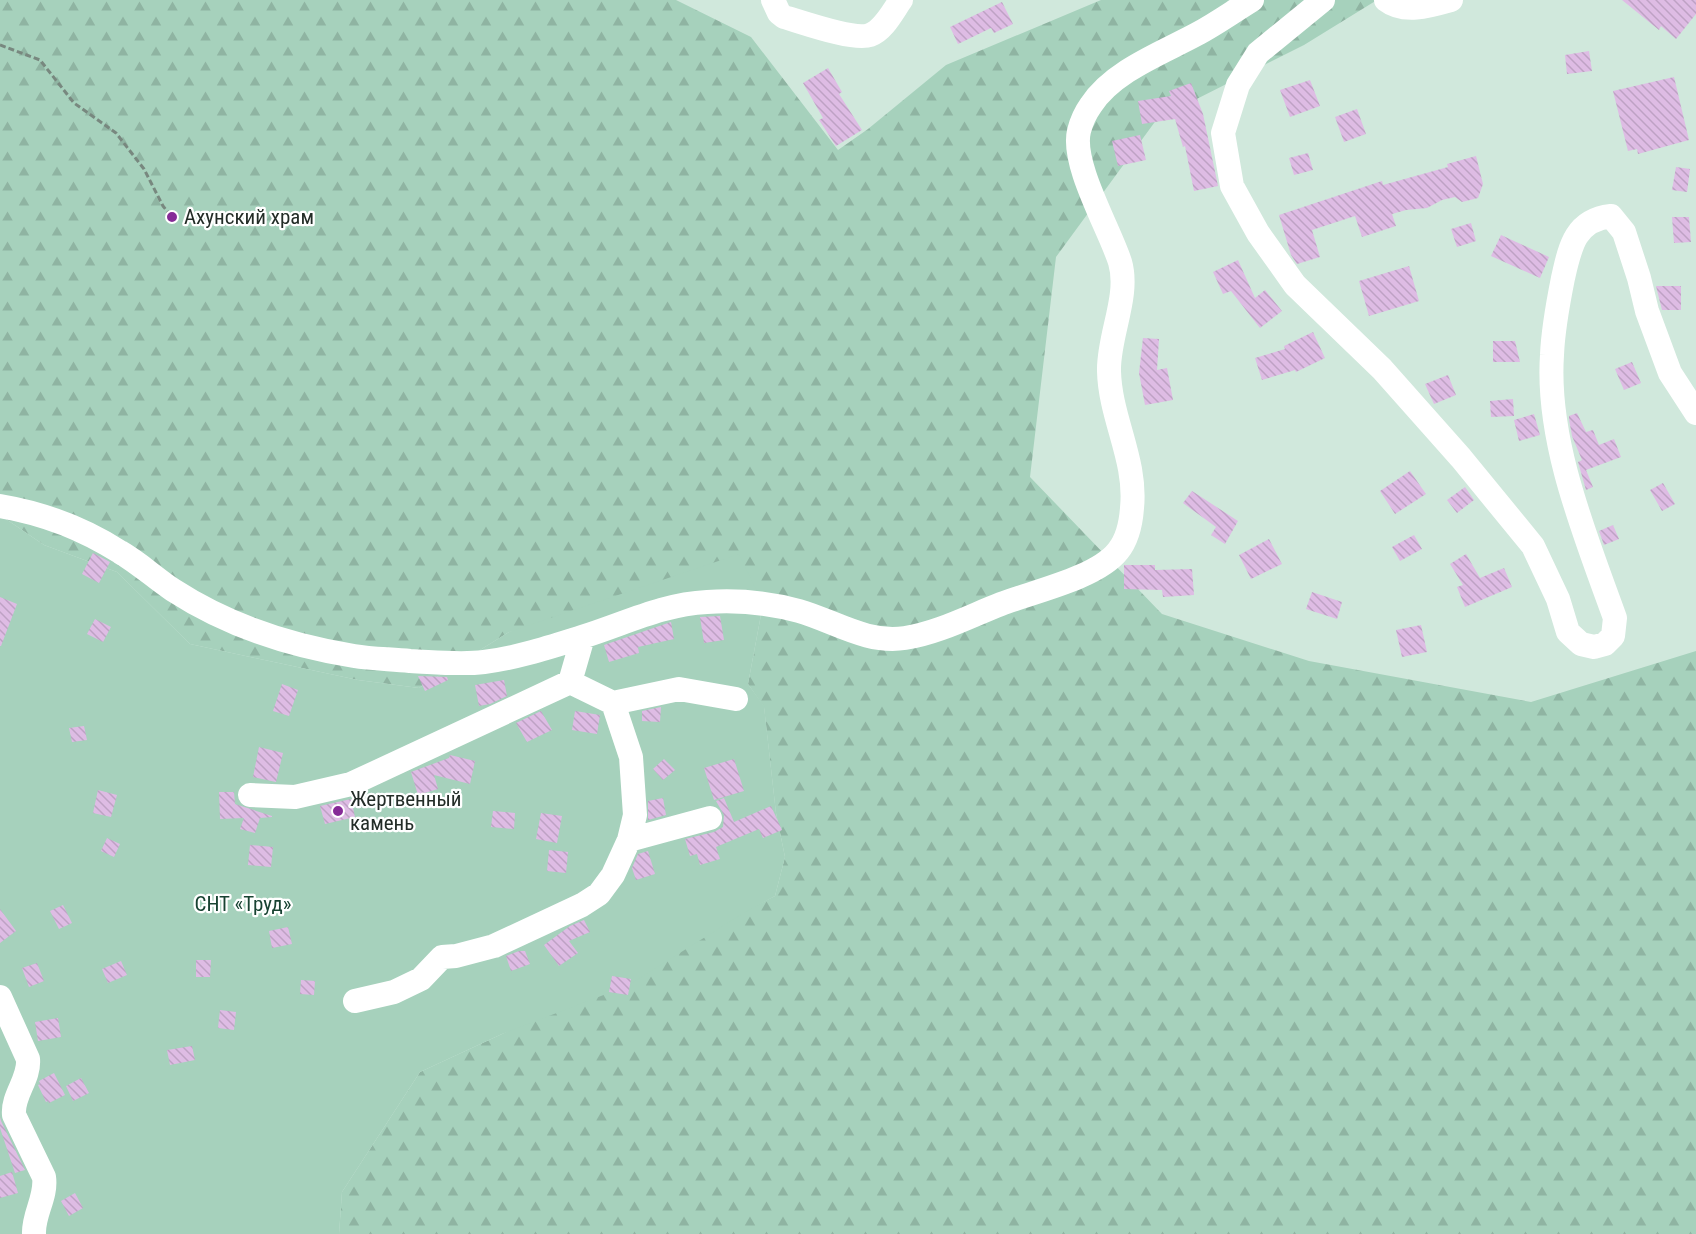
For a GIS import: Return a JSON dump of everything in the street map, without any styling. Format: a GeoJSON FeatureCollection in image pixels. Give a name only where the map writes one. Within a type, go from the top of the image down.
{"type":"FeatureCollection","features":[{"type":"Feature","properties":{"kind":"street"},"geometry":{"type":"LineString","coordinates":[[773,0],[778,13],[784,18],[852,36],[870,35],[881,27],[901,0]]}},
{"type":"Feature","properties":{"kind":"street"},"geometry":{"type":"LineString","coordinates":[[1323,0],[1258,53],[1238,85],[1223,133],[1232,186],[1258,233],[1295,285],[1382,369],[1461,458],[1533,546],[1558,599],[1568,632],[1581,644],[1594,647],[1605,644],[1613,636],[1615,618],[1565,474],[1554,406],[1551,357],[1557,308],[1574,242],[1582,228],[1595,218],[1611,216],[1624,232],[1647,311],[1670,373],[1696,413]]}},
{"type":"Feature","properties":{"kind":"street"},"geometry":{"type":"LineString","coordinates":[[1386,0],[1394,6],[1425,7],[1451,0]]}},
{"type":"Feature","properties":{"kind":"street"},"geometry":{"type":"LineString","coordinates":[[0,506],[50,518],[91,535],[122,553],[174,591],[227,620],[266,635],[357,657],[439,663],[482,663],[528,653],[583,637],[672,606],[706,602],[740,601],[797,611],[860,634],[883,640],[904,639],[925,634],[1003,603],[1081,576],[1106,562],[1119,550],[1126,535],[1132,507],[1131,469],[1109,375],[1111,341],[1120,307],[1122,268],[1080,161],[1078,134],[1089,107],[1105,87],[1144,62],[1200,33],[1246,1]]}},
{"type":"Feature","properties":{"kind":"street"},"geometry":{"type":"LineString","coordinates":[[250,795],[295,796],[351,784],[570,682],[583,637]]}},
{"type":"Feature","properties":{"kind":"street"},"geometry":{"type":"LineString","coordinates":[[570,682],[613,703],[679,689],[736,699]]}},
{"type":"Feature","properties":{"kind":"street"},"geometry":{"type":"LineString","coordinates":[[355,1001],[394,992],[421,979],[442,957],[456,956],[494,945],[582,905],[598,894],[613,875],[629,840],[635,815],[631,758],[613,703]]}},
{"type":"Feature","properties":{"kind":"street"},"geometry":{"type":"LineString","coordinates":[[629,840],[710,818]]}},
{"type":"Feature","properties":{"kind":"street"},"geometry":{"type":"LineString","coordinates":[[0,997],[28,1059],[29,1066],[13,1106],[14,1116],[44,1177],[45,1186],[33,1225],[34,1234]]}},
{"type":"Feature","properties":{"kind":"path"},"geometry":{"type":"LineString","coordinates":[[0,45],[40,60],[74,104],[116,133],[144,170],[163,206],[171,216]]}},
{"type":"Feature","properties":{"kind":"green space"},"geometry":{"type":"Polygon","coordinates":[[[0,0],[676,0],[751,37],[838,150],[868,129],[946,65],[1101,0],[1377,0],[1304,45],[1157,119],[1056,257],[1030,477],[1162,614],[1309,661],[1531,702],[1696,651],[1696,1234],[339,1234],[342,1192],[420,1072],[502,1034],[775,896],[785,857],[776,813],[764,707],[748,684],[763,604],[509,632],[419,688],[358,680],[190,644],[117,572],[44,545],[0,515],[0,0]]]}},
{"type":"Feature","properties":{"kind":"green space","name":"СНТ «Труд»"},"geometry":{"type":"Polygon","coordinates":[[[0,515],[44,545],[117,572],[190,644],[358,680],[419,688],[509,632],[739,554],[763,604],[748,684],[764,706],[776,813],[785,857],[775,896],[627,986],[502,1034],[420,1072],[342,1192],[339,1234],[0,1234],[0,515]]]}},
{"type":"Feature","properties":{"kind":"building"},"geometry":{"type":"Polygon","coordinates":[[[1622,0],[1696,0],[1696,14],[1676,39],[1661,26],[1659,30],[1622,0]]]}},
{"type":"Feature","properties":{"kind":"building"},"geometry":{"type":"Polygon","coordinates":[[[1002,2],[1013,24],[994,33],[991,28],[958,44],[950,27],[1002,2]]]}},
{"type":"Feature","properties":{"kind":"building"},"geometry":{"type":"Polygon","coordinates":[[[1589,51],[1592,71],[1567,74],[1565,55],[1589,51]]]}},
{"type":"Feature","properties":{"kind":"building"},"geometry":{"type":"Polygon","coordinates":[[[828,68],[842,92],[839,94],[862,130],[836,146],[819,120],[823,118],[803,83],[828,68]]]}},
{"type":"Feature","properties":{"kind":"building"},"geometry":{"type":"Polygon","coordinates":[[[1674,77],[1689,140],[1638,154],[1637,149],[1628,151],[1613,91],[1674,77]]]}},
{"type":"Feature","properties":{"kind":"building"},"geometry":{"type":"Polygon","coordinates":[[[1310,80],[1320,106],[1290,117],[1280,90],[1310,80]]]}},
{"type":"Feature","properties":{"kind":"building"},"geometry":{"type":"Polygon","coordinates":[[[1191,83],[1203,114],[1218,186],[1194,191],[1185,146],[1183,147],[1175,119],[1142,124],[1138,101],[1171,96],[1169,91],[1191,83]]]}},
{"type":"Feature","properties":{"kind":"building"},"geometry":{"type":"Polygon","coordinates":[[[1357,109],[1366,134],[1344,142],[1335,117],[1357,109]]]}},
{"type":"Feature","properties":{"kind":"building"},"geometry":{"type":"Polygon","coordinates":[[[1140,135],[1146,160],[1118,166],[1112,141],[1140,135]]]}},
{"type":"Feature","properties":{"kind":"building"},"geometry":{"type":"Polygon","coordinates":[[[1308,153],[1313,170],[1294,175],[1289,158],[1308,153]]]}},
{"type":"Feature","properties":{"kind":"building"},"geometry":{"type":"Polygon","coordinates":[[[1476,156],[1483,184],[1478,198],[1462,202],[1455,197],[1442,200],[1427,208],[1392,214],[1396,226],[1362,237],[1355,216],[1312,230],[1320,257],[1297,264],[1291,255],[1279,215],[1382,181],[1383,185],[1448,167],[1447,164],[1476,156]]]}},
{"type":"Feature","properties":{"kind":"building"},"geometry":{"type":"Polygon","coordinates":[[[1676,167],[1690,169],[1687,192],[1672,190],[1676,167]]]}},
{"type":"Feature","properties":{"kind":"building"},"geometry":{"type":"Polygon","coordinates":[[[1672,217],[1689,217],[1691,242],[1674,243],[1672,217]]]}},
{"type":"Feature","properties":{"kind":"building"},"geometry":{"type":"Polygon","coordinates":[[[1471,223],[1476,241],[1457,247],[1451,229],[1471,223]]]}},
{"type":"Feature","properties":{"kind":"building"},"geometry":{"type":"Polygon","coordinates":[[[1501,235],[1549,257],[1540,278],[1491,256],[1501,235]]]}},
{"type":"Feature","properties":{"kind":"building"},"geometry":{"type":"Polygon","coordinates":[[[1238,260],[1255,298],[1265,290],[1282,311],[1260,328],[1231,291],[1223,294],[1213,272],[1238,260]]]}},
{"type":"Feature","properties":{"kind":"building"},"geometry":{"type":"Polygon","coordinates":[[[1409,266],[1419,301],[1369,316],[1359,281],[1409,266]]]}},
{"type":"Feature","properties":{"kind":"building"},"geometry":{"type":"Polygon","coordinates":[[[1656,286],[1681,286],[1681,310],[1662,310],[1656,286]]]}},
{"type":"Feature","properties":{"kind":"building"},"geometry":{"type":"Polygon","coordinates":[[[1313,332],[1325,358],[1296,372],[1295,370],[1262,380],[1255,358],[1285,349],[1284,346],[1313,332]]]}},
{"type":"Feature","properties":{"kind":"building"},"geometry":{"type":"Polygon","coordinates":[[[1143,338],[1159,339],[1157,370],[1167,368],[1173,400],[1145,405],[1139,373],[1143,338]]]}},
{"type":"Feature","properties":{"kind":"building"},"geometry":{"type":"Polygon","coordinates":[[[1493,341],[1515,341],[1520,362],[1493,362],[1493,341]]]}},
{"type":"Feature","properties":{"kind":"building"},"geometry":{"type":"Polygon","coordinates":[[[1632,362],[1641,383],[1624,390],[1615,369],[1632,362]]]}},
{"type":"Feature","properties":{"kind":"building"},"geometry":{"type":"Polygon","coordinates":[[[1448,375],[1456,395],[1434,404],[1425,384],[1448,375]]]}},
{"type":"Feature","properties":{"kind":"building"},"geometry":{"type":"Polygon","coordinates":[[[1513,399],[1514,416],[1491,417],[1490,401],[1513,399]]]}},
{"type":"Feature","properties":{"kind":"building"},"geometry":{"type":"Polygon","coordinates":[[[1577,413],[1586,432],[1593,430],[1599,445],[1614,439],[1621,457],[1586,470],[1593,487],[1586,490],[1578,462],[1582,460],[1572,436],[1569,419],[1569,416],[1577,413]]]}},
{"type":"Feature","properties":{"kind":"building"},"geometry":{"type":"Polygon","coordinates":[[[1534,414],[1540,435],[1519,441],[1514,420],[1534,414]]]}},
{"type":"Feature","properties":{"kind":"building"},"geometry":{"type":"Polygon","coordinates":[[[1410,471],[1426,494],[1395,514],[1380,491],[1410,471]]]}},
{"type":"Feature","properties":{"kind":"building"},"geometry":{"type":"Polygon","coordinates":[[[1663,483],[1675,504],[1662,511],[1650,490],[1663,483]]]}},
{"type":"Feature","properties":{"kind":"building"},"geometry":{"type":"Polygon","coordinates":[[[1465,487],[1474,500],[1457,513],[1447,500],[1465,487]]]}},
{"type":"Feature","properties":{"kind":"building"},"geometry":{"type":"Polygon","coordinates":[[[1192,491],[1238,521],[1225,544],[1211,535],[1216,527],[1183,503],[1192,491]]]}},
{"type":"Feature","properties":{"kind":"building"},"geometry":{"type":"Polygon","coordinates":[[[1613,525],[1619,539],[1604,545],[1599,531],[1613,525]]]}},
{"type":"Feature","properties":{"kind":"building"},"geometry":{"type":"Polygon","coordinates":[[[1414,535],[1422,549],[1400,561],[1392,547],[1414,535]]]}},
{"type":"Feature","properties":{"kind":"building"},"geometry":{"type":"Polygon","coordinates":[[[1269,539],[1282,564],[1251,579],[1239,555],[1269,539]]]}},
{"type":"Feature","properties":{"kind":"building"},"geometry":{"type":"Polygon","coordinates":[[[93,553],[110,562],[99,583],[82,574],[93,553]]]}},
{"type":"Feature","properties":{"kind":"building"},"geometry":{"type":"Polygon","coordinates":[[[1466,554],[1480,578],[1504,568],[1512,587],[1465,607],[1457,587],[1463,585],[1450,564],[1466,554]]]}},
{"type":"Feature","properties":{"kind":"building"},"geometry":{"type":"Polygon","coordinates":[[[1124,565],[1155,565],[1155,570],[1192,569],[1194,595],[1163,597],[1162,590],[1124,589],[1124,565]]]}},
{"type":"Feature","properties":{"kind":"building"},"geometry":{"type":"Polygon","coordinates":[[[1312,592],[1342,602],[1337,619],[1306,609],[1312,592]]]}},
{"type":"Feature","properties":{"kind":"building"},"geometry":{"type":"Polygon","coordinates":[[[0,597],[17,604],[1,646],[0,646],[0,597]]]}},
{"type":"Feature","properties":{"kind":"building"},"geometry":{"type":"Polygon","coordinates":[[[720,616],[724,640],[704,643],[700,617],[720,616]]]}},
{"type":"Feature","properties":{"kind":"building"},"geometry":{"type":"Polygon","coordinates":[[[95,619],[111,627],[103,642],[87,634],[95,619]]]}},
{"type":"Feature","properties":{"kind":"building"},"geometry":{"type":"Polygon","coordinates":[[[671,622],[674,639],[638,647],[639,653],[609,662],[604,645],[671,622]]]}},
{"type":"Feature","properties":{"kind":"building"},"geometry":{"type":"Polygon","coordinates":[[[1421,625],[1427,652],[1402,657],[1396,630],[1421,625]]]}},
{"type":"Feature","properties":{"kind":"building"},"geometry":{"type":"Polygon","coordinates":[[[418,676],[447,677],[448,680],[425,691],[418,676]]]}},
{"type":"Feature","properties":{"kind":"building"},"geometry":{"type":"Polygon","coordinates":[[[504,680],[507,696],[490,704],[479,706],[475,685],[504,680]]]}},
{"type":"Feature","properties":{"kind":"building"},"geometry":{"type":"Polygon","coordinates":[[[282,684],[298,690],[289,716],[273,711],[282,684]]]}},
{"type":"Feature","properties":{"kind":"building"},"geometry":{"type":"Polygon","coordinates":[[[661,707],[660,722],[642,721],[642,711],[661,707]]]}},
{"type":"Feature","properties":{"kind":"building"},"geometry":{"type":"Polygon","coordinates":[[[541,711],[552,730],[527,742],[516,723],[541,711]]]}},
{"type":"Feature","properties":{"kind":"building"},"geometry":{"type":"Polygon","coordinates":[[[575,711],[600,715],[597,734],[572,730],[575,711]]]}},
{"type":"Feature","properties":{"kind":"building"},"geometry":{"type":"Polygon","coordinates":[[[84,726],[87,740],[72,742],[69,728],[84,726]]]}},
{"type":"Feature","properties":{"kind":"building"},"geometry":{"type":"Polygon","coordinates":[[[259,747],[283,753],[276,782],[253,777],[259,747]]]}},
{"type":"Feature","properties":{"kind":"building"},"geometry":{"type":"Polygon","coordinates":[[[450,755],[475,761],[470,784],[434,775],[438,789],[418,795],[411,772],[449,758],[450,755]]]}},
{"type":"Feature","properties":{"kind":"building"},"geometry":{"type":"Polygon","coordinates":[[[664,759],[675,770],[663,780],[653,769],[664,759]]]}},
{"type":"Feature","properties":{"kind":"building"},"geometry":{"type":"Polygon","coordinates":[[[734,759],[744,791],[714,800],[704,768],[734,759]]]}},
{"type":"Feature","properties":{"kind":"building"},"geometry":{"type":"Polygon","coordinates":[[[98,790],[117,795],[111,817],[93,813],[98,790]]]}},
{"type":"Feature","properties":{"kind":"building"},"geometry":{"type":"Polygon","coordinates":[[[219,792],[234,792],[235,804],[272,817],[260,818],[255,833],[240,829],[244,818],[220,819],[219,792]]]}},
{"type":"Feature","properties":{"kind":"building"},"geometry":{"type":"Polygon","coordinates":[[[663,798],[666,815],[648,820],[648,801],[663,798]]]}},
{"type":"Feature","properties":{"kind":"building"},"geometry":{"type":"Polygon","coordinates":[[[724,798],[734,822],[771,806],[782,830],[763,838],[759,829],[716,847],[720,859],[700,865],[697,854],[690,856],[685,839],[714,832],[723,827],[724,815],[716,801],[724,798]]]}},
{"type":"Feature","properties":{"kind":"building","name":"Жертвенный камень"},"geometry":{"type":"Polygon","coordinates":[[[351,799],[355,817],[325,824],[320,806],[351,799]]]}},
{"type":"Feature","properties":{"kind":"building"},"geometry":{"type":"Polygon","coordinates":[[[493,811],[515,813],[514,829],[491,827],[493,811]]]}},
{"type":"Feature","properties":{"kind":"building"},"geometry":{"type":"Polygon","coordinates":[[[541,813],[562,816],[557,843],[536,839],[541,813]]]}},
{"type":"Feature","properties":{"kind":"building"},"geometry":{"type":"Polygon","coordinates":[[[107,838],[120,844],[114,857],[101,851],[107,838]]]}},
{"type":"Feature","properties":{"kind":"building"},"geometry":{"type":"Polygon","coordinates":[[[250,845],[273,847],[271,867],[248,865],[250,845]]]}},
{"type":"Feature","properties":{"kind":"building"},"geometry":{"type":"Polygon","coordinates":[[[549,850],[568,852],[566,873],[547,871],[549,850]]]}},
{"type":"Feature","properties":{"kind":"building"},"geometry":{"type":"Polygon","coordinates":[[[648,851],[655,874],[636,880],[632,868],[638,854],[648,851]]]}},
{"type":"Feature","properties":{"kind":"building"},"geometry":{"type":"Polygon","coordinates":[[[63,905],[72,923],[59,929],[50,911],[63,905]]]}},
{"type":"Feature","properties":{"kind":"building"},"geometry":{"type":"Polygon","coordinates":[[[0,909],[16,931],[0,943],[0,909]]]}},
{"type":"Feature","properties":{"kind":"building"},"geometry":{"type":"Polygon","coordinates":[[[584,920],[590,932],[569,941],[578,953],[559,966],[544,945],[570,926],[584,920]]]}},
{"type":"Feature","properties":{"kind":"building"},"geometry":{"type":"Polygon","coordinates":[[[288,927],[292,944],[272,948],[269,931],[288,927]]]}},
{"type":"Feature","properties":{"kind":"building"},"geometry":{"type":"Polygon","coordinates":[[[525,951],[530,964],[511,971],[506,956],[525,951]]]}},
{"type":"Feature","properties":{"kind":"building"},"geometry":{"type":"Polygon","coordinates":[[[196,960],[211,960],[210,977],[196,977],[196,960]]]}},
{"type":"Feature","properties":{"kind":"building"},"geometry":{"type":"Polygon","coordinates":[[[121,961],[127,975],[108,983],[102,969],[121,961]]]}},
{"type":"Feature","properties":{"kind":"building"},"geometry":{"type":"Polygon","coordinates":[[[37,963],[44,981],[29,987],[22,968],[37,963]]]}},
{"type":"Feature","properties":{"kind":"building"},"geometry":{"type":"Polygon","coordinates":[[[612,976],[631,979],[628,995],[609,992],[612,976]]]}},
{"type":"Feature","properties":{"kind":"building"},"geometry":{"type":"Polygon","coordinates":[[[301,980],[315,981],[314,995],[300,994],[301,980]]]}},
{"type":"Feature","properties":{"kind":"building"},"geometry":{"type":"Polygon","coordinates":[[[220,1010],[236,1012],[234,1030],[218,1028],[220,1010]]]}},
{"type":"Feature","properties":{"kind":"building"},"geometry":{"type":"Polygon","coordinates":[[[58,1018],[61,1037],[38,1041],[35,1022],[58,1018]]]}},
{"type":"Feature","properties":{"kind":"building"},"geometry":{"type":"Polygon","coordinates":[[[192,1046],[195,1060],[170,1065],[167,1050],[192,1046]]]}},
{"type":"Feature","properties":{"kind":"building"},"geometry":{"type":"Polygon","coordinates":[[[54,1073],[65,1095],[49,1103],[46,1102],[38,1085],[39,1081],[54,1073]]]}},
{"type":"Feature","properties":{"kind":"building"},"geometry":{"type":"Polygon","coordinates":[[[81,1078],[89,1093],[73,1101],[66,1086],[81,1078]]]}},
{"type":"Feature","properties":{"kind":"building"},"geometry":{"type":"Polygon","coordinates":[[[0,1117],[25,1170],[15,1173],[0,1128],[0,1117]]]}},
{"type":"Feature","properties":{"kind":"building"},"geometry":{"type":"Polygon","coordinates":[[[12,1172],[18,1193],[0,1198],[0,1176],[12,1172]]]}},
{"type":"Feature","properties":{"kind":"building"},"geometry":{"type":"Polygon","coordinates":[[[75,1193],[83,1208],[69,1216],[61,1201],[75,1193]]]}},
{"type":"Feature","properties":{"kind":"place","name":"Ахунский храм"},"geometry":{"type":"Point","coordinates":[172,217]}},
{"type":"Feature","properties":{"kind":"place","name":"Жертвенный камень"},"geometry":{"type":"Point","coordinates":[338,811]}}]}
